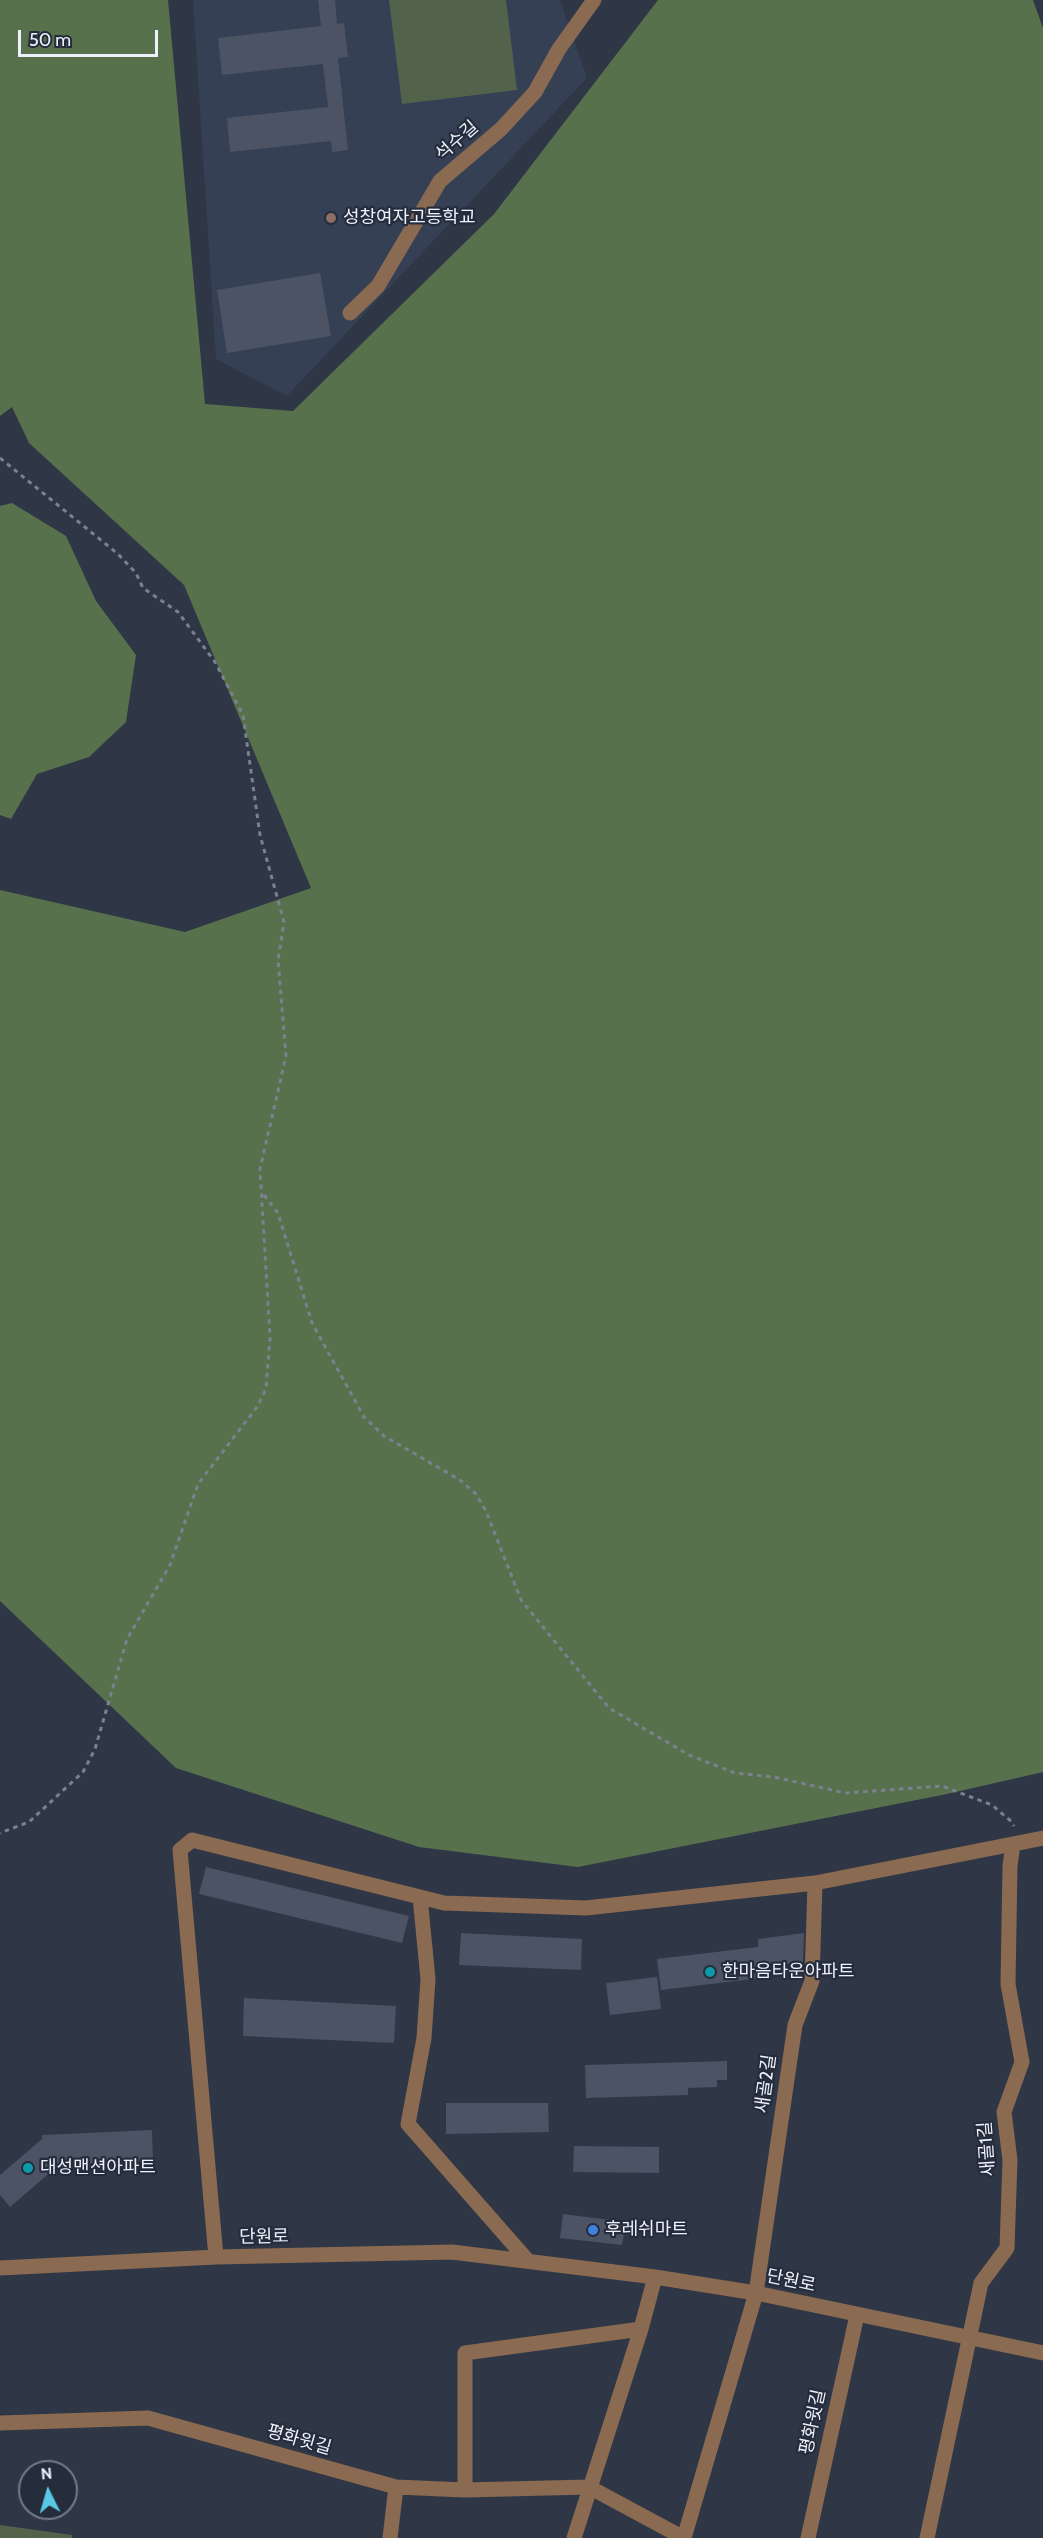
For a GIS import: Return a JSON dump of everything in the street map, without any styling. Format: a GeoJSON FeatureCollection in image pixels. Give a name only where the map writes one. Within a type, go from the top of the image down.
{"type":"FeatureCollection","features":[{"type":"Feature","properties":{"kind":"street","name":"석수길"},"geometry":{"type":"LineString","coordinates":[[350,313],[378,286],[440,181],[501,129],[535,92],[559,49],[594,0]]}},
{"type":"Feature","properties":{"kind":"street"},"geometry":{"type":"LineString","coordinates":[[216,2257],[180,1850],[192,1840],[444,1903],[586,1908],[815,1882],[1043,1838]]}},
{"type":"Feature","properties":{"kind":"street","name":"새골1길"},"geometry":{"type":"LineString","coordinates":[[968,2337],[981,2283],[1007,2248],[1010,2160],[1004,2112],[1022,2062],[1008,1984],[1010,1866],[1013,1844]]}},
{"type":"Feature","properties":{"kind":"street","name":"새골2길"},"geometry":{"type":"LineString","coordinates":[[756,2293],[795,2025],[812,1981],[815,1882]]}},
{"type":"Feature","properties":{"kind":"street"},"geometry":{"type":"LineString","coordinates":[[420,1897],[428,1979],[424,2038],[408,2124],[528,2261]]}},
{"type":"Feature","properties":{"kind":"street","name":"단원로"},"geometry":{"type":"LineString","coordinates":[[0,2268],[216,2257],[452,2252],[655,2277],[756,2293],[1043,2353]]}},
{"type":"Feature","properties":{"kind":"street"},"geometry":{"type":"LineString","coordinates":[[574,2538],[641,2329],[655,2277]]}},
{"type":"Feature","properties":{"kind":"street","name":"평화윗길"},"geometry":{"type":"LineString","coordinates":[[0,2423],[148,2418],[396,2487],[465,2490],[589,2487],[684,2538],[756,2293]]}},
{"type":"Feature","properties":{"kind":"street","name":"평화윗길"},"geometry":{"type":"LineString","coordinates":[[808,2538],[857,2315]]}},
{"type":"Feature","properties":{"kind":"street"},"geometry":{"type":"LineString","coordinates":[[465,2490],[465,2353],[641,2329]]}},
{"type":"Feature","properties":{"kind":"street"},"geometry":{"type":"LineString","coordinates":[[927,2538],[968,2337]]}},
{"type":"Feature","properties":{"kind":"street"},"geometry":{"type":"LineString","coordinates":[[390,2538],[396,2487]]}},
{"type":"Feature","properties":{"kind":"path"},"geometry":{"type":"LineString","coordinates":[[0,458],[118,554],[136,573],[143,588],[178,612],[215,662],[243,715],[260,835],[284,922],[278,960],[286,1056],[260,1169],[270,1338],[266,1389],[257,1407],[198,1484],[170,1565],[127,1639],[95,1749],[83,1772],[29,1822],[0,1833]]}},
{"type":"Feature","properties":{"kind":"path"},"geometry":{"type":"LineString","coordinates":[[262,1194],[278,1213],[312,1323],[364,1417],[384,1436],[460,1480],[476,1494],[486,1510],[521,1599],[609,1708],[689,1755],[735,1773],[774,1777],[845,1794],[942,1786],[992,1805],[1012,1822],[1015,1833],[1013,1844]]}},
{"type":"Feature","properties":{"kind":"shaded area","name":"성창여자고등학교"},"geometry":{"type":"Polygon","coordinates":[[[193,0],[560,0],[587,78],[287,396],[216,359],[193,0]]]}},
{"type":"Feature","properties":{"kind":"green space"},"geometry":{"type":"Polygon","coordinates":[[[0,0],[168,0],[205,404],[293,411],[494,214],[658,0],[1033,0],[1043,28],[1043,1772],[947,1794],[578,1867],[419,1847],[176,1768],[0,1601],[0,890],[185,932],[311,888],[184,585],[29,443],[12,407],[0,416],[0,0]]]}},
{"type":"Feature","properties":{"kind":"green space"},"geometry":{"type":"Polygon","coordinates":[[[389,0],[506,0],[517,90],[402,104],[389,0]]]}},
{"type":"Feature","properties":{"kind":"green space"},"geometry":{"type":"Polygon","coordinates":[[[12,503],[66,536],[96,601],[136,655],[126,722],[89,757],[37,774],[11,819],[0,815],[0,506],[12,503]]]}},
{"type":"Feature","properties":{"kind":"green space"},"geometry":{"type":"Polygon","coordinates":[[[0,2525],[72,2535],[72,2538],[0,2538],[0,2525]]]}},
{"type":"Feature","properties":{"kind":"building"},"geometry":{"type":"Polygon","coordinates":[[[318,0],[335,0],[337,24],[344,23],[348,57],[338,58],[348,150],[332,152],[331,141],[230,152],[227,118],[328,107],[323,64],[222,75],[218,38],[321,26],[318,0]]]}},
{"type":"Feature","properties":{"kind":"building"},"geometry":{"type":"Polygon","coordinates":[[[320,273],[331,336],[227,353],[217,290],[320,273]]]}},
{"type":"Feature","properties":{"kind":"building"},"geometry":{"type":"Polygon","coordinates":[[[206,1867],[409,1916],[402,1943],[199,1894],[206,1867]]]}},
{"type":"Feature","properties":{"kind":"building"},"geometry":{"type":"Polygon","coordinates":[[[461,1933],[582,1939],[581,1970],[459,1965],[461,1933]]]}},
{"type":"Feature","properties":{"kind":"building","name":"한마음타운아파트"},"geometry":{"type":"Polygon","coordinates":[[[804,1933],[803,1962],[760,1967],[761,1978],[661,1990],[657,1959],[758,1947],[758,1939],[804,1933]]]}},
{"type":"Feature","properties":{"kind":"building"},"geometry":{"type":"Polygon","coordinates":[[[657,1977],[661,2009],[610,2015],[606,1983],[657,1977]]]}},
{"type":"Feature","properties":{"kind":"building"},"geometry":{"type":"Polygon","coordinates":[[[244,1998],[396,2006],[394,2043],[243,2036],[244,1998]]]}},
{"type":"Feature","properties":{"kind":"building"},"geometry":{"type":"Polygon","coordinates":[[[727,2061],[727,2080],[717,2080],[717,2087],[688,2088],[688,2095],[586,2098],[585,2065],[727,2061]]]}},
{"type":"Feature","properties":{"kind":"building"},"geometry":{"type":"Polygon","coordinates":[[[446,2103],[548,2103],[549,2132],[446,2134],[446,2103]]]}},
{"type":"Feature","properties":{"kind":"building","name":"대성맨션아파트"},"geometry":{"type":"Polygon","coordinates":[[[152,2130],[153,2161],[60,2164],[10,2207],[0,2195],[0,2175],[42,2139],[42,2135],[152,2130]]]}},
{"type":"Feature","properties":{"kind":"building"},"geometry":{"type":"Polygon","coordinates":[[[574,2146],[659,2147],[659,2173],[573,2172],[574,2146]]]}},
{"type":"Feature","properties":{"kind":"building","name":"후레쉬마트"},"geometry":{"type":"Polygon","coordinates":[[[563,2214],[626,2222],[622,2245],[560,2238],[563,2214]]]}},
{"type":"Feature","properties":{"kind":"place","name":"성창여자고등학교"},"geometry":{"type":"Point","coordinates":[331,218]}},
{"type":"Feature","properties":{"kind":"place","name":"한마음타운아파트"},"geometry":{"type":"Point","coordinates":[710,1972]}},
{"type":"Feature","properties":{"kind":"place","name":"대성맨션아파트"},"geometry":{"type":"Point","coordinates":[28,2168]}},
{"type":"Feature","properties":{"kind":"place","name":"후레쉬마트"},"geometry":{"type":"Point","coordinates":[593,2230]}}]}
